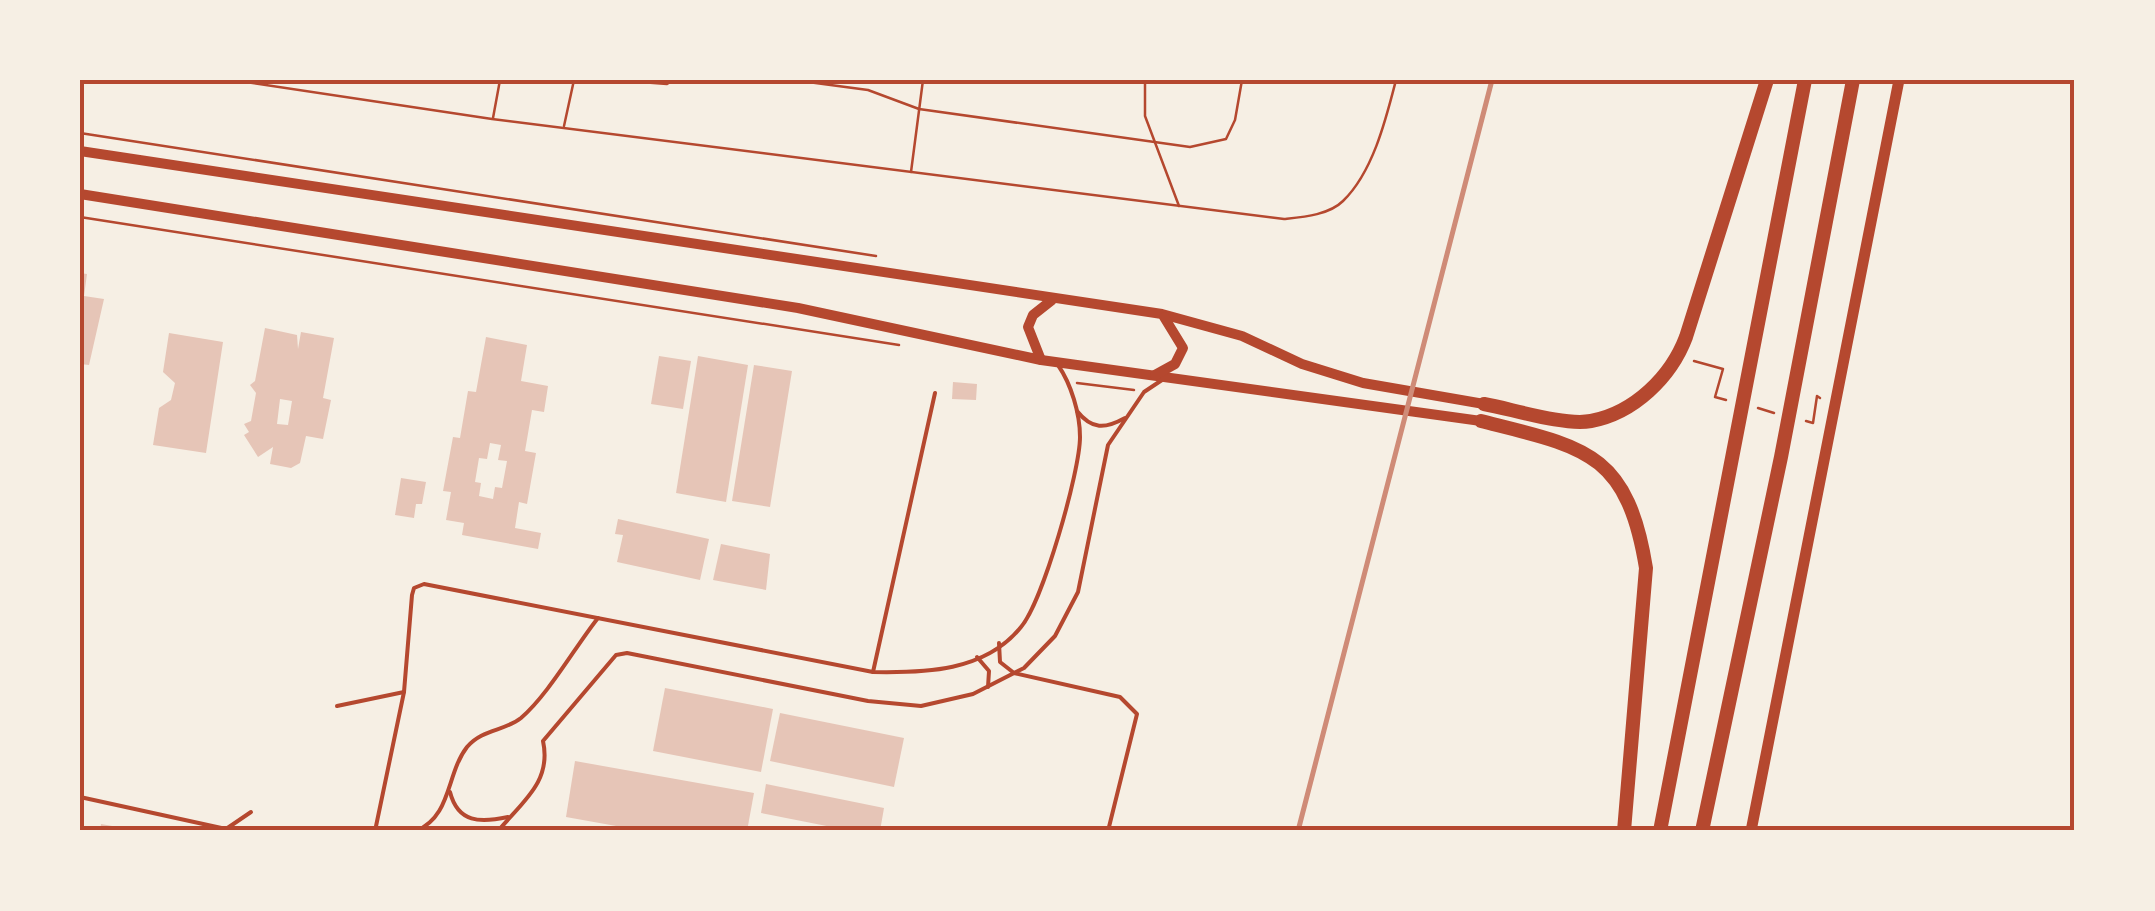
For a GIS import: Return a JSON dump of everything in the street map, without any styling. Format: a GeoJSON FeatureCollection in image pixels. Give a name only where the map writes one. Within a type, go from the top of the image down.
{"type":"FeatureCollection","features":[{"type":"Feature","properties":{"kind":"highway"},"geometry":{"type":"LineString","coordinates":[[1484,404],[1589,422],[1644,397],[1679,357],[1767,80]]}},
{"type":"Feature","properties":{"kind":"highway"},"geometry":{"type":"LineString","coordinates":[[1660,831],[1805,80]]}},
{"type":"Feature","properties":{"kind":"highway"},"geometry":{"type":"LineString","coordinates":[[1702,831],[1781,457],[1854,80]]}},
{"type":"Feature","properties":{"kind":"highway"},"geometry":{"type":"LineString","coordinates":[[1481,421],[1572,444],[1607,470],[1627,497],[1640,530],[1646,568],[1624,831]]}},
{"type":"Feature","properties":{"kind":"main road"},"geometry":{"type":"LineString","coordinates":[[1750,831],[1900,80]]}},
{"type":"Feature","properties":{"kind":"street"},"geometry":{"type":"LineString","coordinates":[[80,150],[1162,314],[1242,336],[1302,364],[1363,383],[1484,404]]}},
{"type":"Feature","properties":{"kind":"street"},"geometry":{"type":"LineString","coordinates":[[80,194],[798,308],[1040,360],[1363,401],[1481,421]]}},
{"type":"Feature","properties":{"kind":"street"},"geometry":{"type":"LineString","coordinates":[[1040,360],[1028,327],[1034,315],[1052,300]]}},
{"type":"Feature","properties":{"kind":"street"},"geometry":{"type":"LineString","coordinates":[[1160,377],[1176,364],[1184,348],[1162,314]]}},
{"type":"Feature","properties":{"kind":"lane"},"geometry":{"type":"LineString","coordinates":[[375,831],[404,692],[414,588],[424,584],[873,672],[940,673],[977,658],[998,644],[1021,628],[1047,580],[1080,438],[1069,381],[1055,361]]}},
{"type":"Feature","properties":{"kind":"lane"},"geometry":{"type":"LineString","coordinates":[[498,831],[528,801],[540,778],[547,759],[544,741],[616,655],[628,654],[868,701],[920,706],[988,687],[1014,673],[1055,636],[1078,592],[1108,446],[1144,392],[1160,377]]}},
{"type":"Feature","properties":{"kind":"lane"},"geometry":{"type":"LineString","coordinates":[[873,672],[935,393]]}},
{"type":"Feature","properties":{"kind":"lane"},"geometry":{"type":"LineString","coordinates":[[1074,408],[1094,426],[1108,427],[1128,416]]}},
{"type":"Feature","properties":{"kind":"lane"},"geometry":{"type":"LineString","coordinates":[[510,816],[484,822],[469,820],[454,808],[450,792],[454,770],[467,748],[491,728],[519,720],[598,618]]}},
{"type":"Feature","properties":{"kind":"lane"},"geometry":{"type":"LineString","coordinates":[[998,644],[1000,662],[1014,673],[1120,697],[1136,714],[1108,831]]}},
{"type":"Feature","properties":{"kind":"lane"},"geometry":{"type":"LineString","coordinates":[[977,658],[987,666],[988,687]]}},
{"type":"Feature","properties":{"kind":"lane"},"geometry":{"type":"LineString","coordinates":[[337,706],[404,692]]}},
{"type":"Feature","properties":{"kind":"lane"},"geometry":{"type":"LineString","coordinates":[[416,831],[426,826],[450,792]]}},
{"type":"Feature","properties":{"kind":"lane"},"geometry":{"type":"LineString","coordinates":[[80,797],[226,829],[251,812]]}},
{"type":"Feature","properties":{"kind":"path"},"geometry":{"type":"LineString","coordinates":[[232,80],[564,128],[1284,219],[1312,216],[1342,202],[1367,164],[1396,80]]}},
{"type":"Feature","properties":{"kind":"path"},"geometry":{"type":"LineString","coordinates":[[492,118],[500,80]]}},
{"type":"Feature","properties":{"kind":"path"},"geometry":{"type":"LineString","coordinates":[[564,128],[574,80]]}},
{"type":"Feature","properties":{"kind":"path"},"geometry":{"type":"LineString","coordinates":[[612,80],[668,84],[674,80]]}},
{"type":"Feature","properties":{"kind":"path"},"geometry":{"type":"LineString","coordinates":[[793,80],[868,90],[920,109],[1190,146],[1226,140],[1236,120],[1242,80]]}},
{"type":"Feature","properties":{"kind":"path"},"geometry":{"type":"LineString","coordinates":[[911,172],[923,80]]}},
{"type":"Feature","properties":{"kind":"path"},"geometry":{"type":"LineString","coordinates":[[1146,80],[1145,116],[1180,206]]}},
{"type":"Feature","properties":{"kind":"path"},"geometry":{"type":"LineString","coordinates":[[80,133],[876,256]]}},
{"type":"Feature","properties":{"kind":"path"},"geometry":{"type":"LineString","coordinates":[[80,217],[905,346]]}},
{"type":"Feature","properties":{"kind":"path"},"geometry":{"type":"LineString","coordinates":[[1679,357],[1723,368],[1714,397],[1731,401]]}},
{"type":"Feature","properties":{"kind":"path"},"geometry":{"type":"LineString","coordinates":[[1069,381],[1144,392]]}},
{"type":"Feature","properties":{"kind":"path"},"geometry":{"type":"LineString","coordinates":[[1796,418],[1813,423],[1817,396]]}},
{"type":"Feature","properties":{"kind":"path"},"geometry":{"type":"LineString","coordinates":[[1747,406],[1780,414]]}},
{"type":"Feature","properties":{"kind":"path"},"geometry":{"type":"LineString","coordinates":[[80,674],[80,694]]}},
{"type":"Feature","properties":{"kind":"building"},"geometry":{"type":"Polygon","coordinates":[[[80,273],[87,274],[84,296],[104,299],[89,365],[80,364],[80,273]]]}},
{"type":"Feature","properties":{"kind":"building"},"geometry":{"type":"Polygon","coordinates":[[[265,328],[297,335],[298,349],[301,332],[334,338],[323,398],[331,400],[323,439],[306,436],[300,463],[291,468],[270,464],[273,447],[258,457],[244,435],[249,432],[244,424],[251,421],[256,393],[250,385],[255,381],[265,328]],[[280,399],[277,424],[288,425],[292,401],[280,399]]]}},
{"type":"Feature","properties":{"kind":"building"},"geometry":{"type":"Polygon","coordinates":[[[169,333],[223,342],[206,453],[153,445],[159,408],[171,400],[175,383],[163,372],[169,333]]]}},
{"type":"Feature","properties":{"kind":"building"},"geometry":{"type":"Polygon","coordinates":[[[486,337],[527,345],[521,381],[548,386],[544,412],[532,410],[525,451],[536,453],[527,504],[519,502],[515,528],[541,533],[538,549],[462,535],[464,523],[446,520],[451,492],[443,491],[453,437],[460,438],[468,391],[476,392],[486,337]],[[490,443],[487,459],[479,458],[475,482],[481,483],[479,496],[493,499],[495,487],[502,488],[507,461],[498,460],[501,445],[490,443]]]}},
{"type":"Feature","properties":{"kind":"building"},"geometry":{"type":"Polygon","coordinates":[[[659,356],[691,361],[683,409],[651,404],[659,356]]]}},
{"type":"Feature","properties":{"kind":"building"},"geometry":{"type":"Polygon","coordinates":[[[698,356],[748,365],[726,502],[676,493],[698,356]]]}},
{"type":"Feature","properties":{"kind":"building"},"geometry":{"type":"Polygon","coordinates":[[[754,365],[792,371],[770,507],[732,501],[754,365]]]}},
{"type":"Feature","properties":{"kind":"building"},"geometry":{"type":"Polygon","coordinates":[[[953,382],[977,384],[976,400],[952,399],[953,382]]]}},
{"type":"Feature","properties":{"kind":"building"},"geometry":{"type":"Polygon","coordinates":[[[401,478],[426,482],[422,504],[416,504],[414,518],[395,515],[401,478]]]}},
{"type":"Feature","properties":{"kind":"building"},"geometry":{"type":"Polygon","coordinates":[[[618,519],[709,539],[700,580],[617,562],[623,535],[615,534],[618,519]]]}},
{"type":"Feature","properties":{"kind":"building"},"geometry":{"type":"Polygon","coordinates":[[[721,544],[770,554],[766,590],[713,580],[721,544]]]}},
{"type":"Feature","properties":{"kind":"building"},"geometry":{"type":"Polygon","coordinates":[[[665,688],[773,709],[761,772],[653,751],[665,688]]]}},
{"type":"Feature","properties":{"kind":"building"},"geometry":{"type":"Polygon","coordinates":[[[780,713],[904,738],[894,787],[770,761],[780,713]]]}},
{"type":"Feature","properties":{"kind":"building"},"geometry":{"type":"Polygon","coordinates":[[[575,761],[754,793],[747,831],[644,831],[566,817],[575,761]]]}},
{"type":"Feature","properties":{"kind":"building"},"geometry":{"type":"Polygon","coordinates":[[[766,784],[884,808],[880,831],[852,831],[761,813],[766,784]]]}},
{"type":"Feature","properties":{"kind":"building"},"geometry":{"type":"Polygon","coordinates":[[[101,824],[129,829],[129,831],[100,831],[101,824]]]}},
{"type":"Feature","properties":{"kind":"railway"},"geometry":{"type":"LineString","coordinates":[[1298,831],[1492,80]]}}]}
